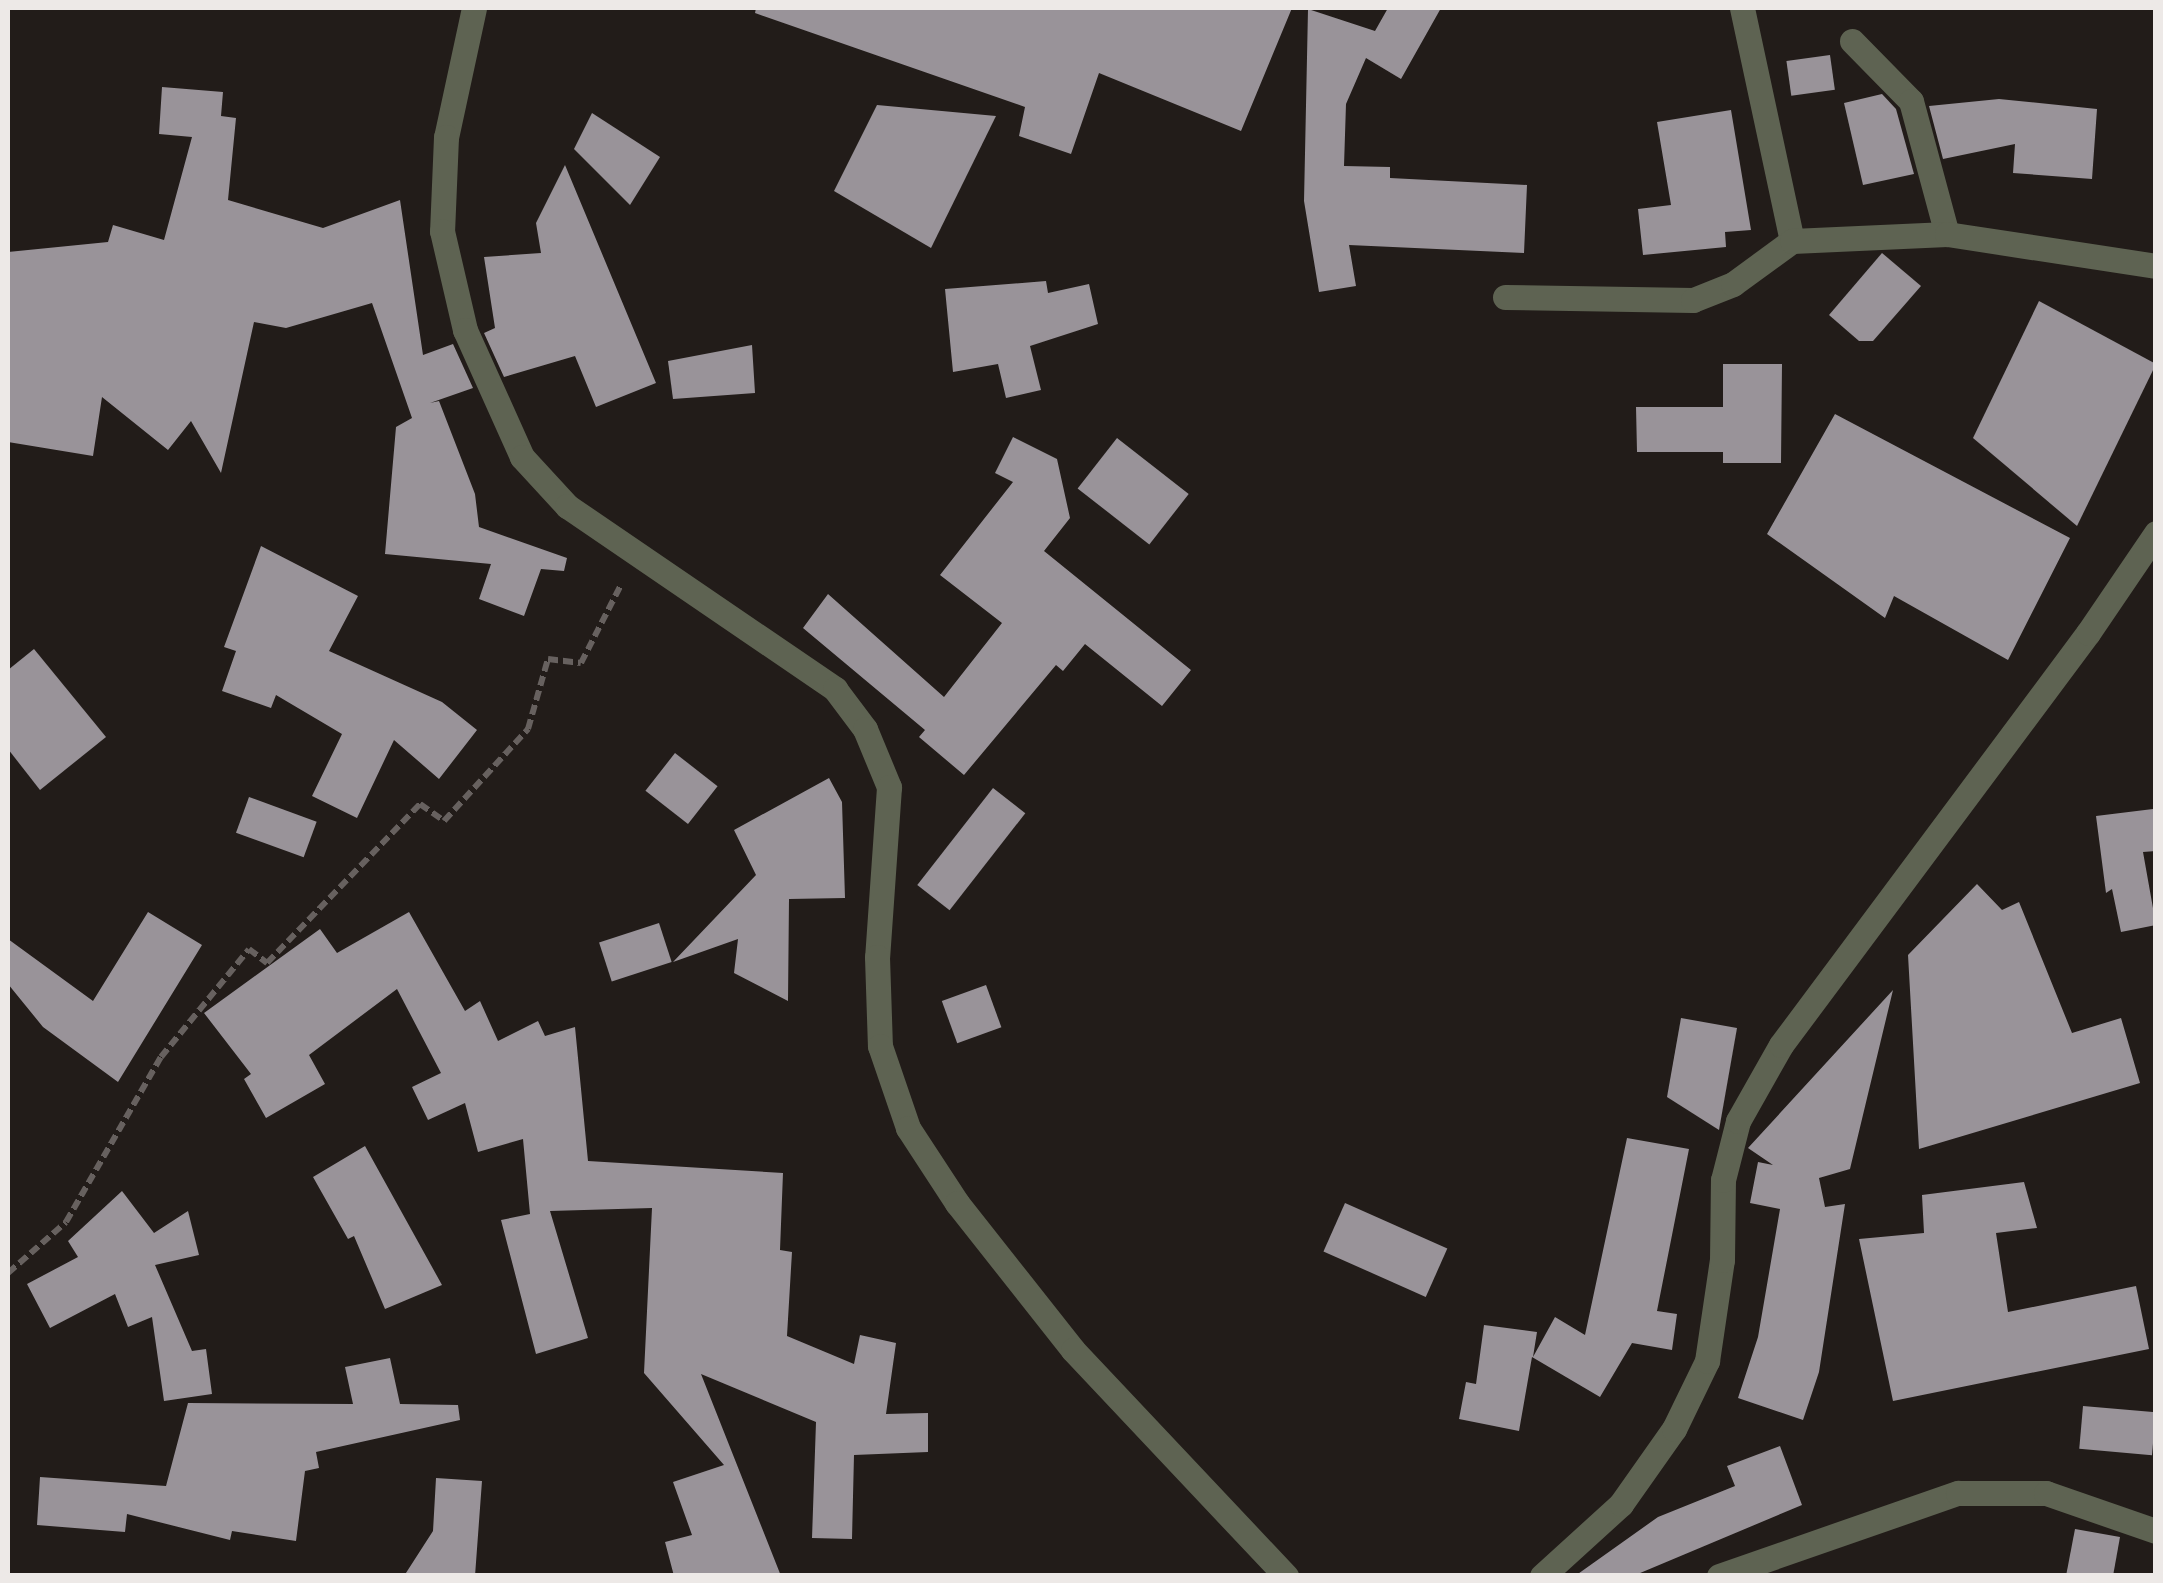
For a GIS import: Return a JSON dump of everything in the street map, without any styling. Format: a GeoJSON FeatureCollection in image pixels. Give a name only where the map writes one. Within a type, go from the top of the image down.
{"type":"FeatureCollection","features":[{"type":"Feature","properties":{"kind":"street"},"geometry":{"type":"LineString","coordinates":[[474,8],[446,136],[442,231],[465,330],[522,456],[567,506],[835,689],[864,729],[889,787],[877,957],[880,1046],[908,1128],[1020,1286],[1073,1350],[1286,1576]]}},
{"type":"Feature","properties":{"kind":"street"},"geometry":{"type":"LineString","coordinates":[[1742,8],[1792,241]]}},
{"type":"Feature","properties":{"kind":"street"},"geometry":{"type":"LineString","coordinates":[[1852,41],[1911,100],[1947,234]]}},
{"type":"Feature","properties":{"kind":"street"},"geometry":{"type":"LineString","coordinates":[[1505,297],[1693,300],[1733,284],[1792,241],[1947,234],[2156,266]]}},
{"type":"Feature","properties":{"kind":"street"},"geometry":{"type":"LineString","coordinates":[[1542,1576],[1621,1504],[1674,1429],[1707,1362],[1722,1260],[1724,1180],[1738,1121],[1781,1045],[2088,633],[2156,532]]}},
{"type":"Feature","properties":{"kind":"street"},"geometry":{"type":"LineString","coordinates":[[1719,1576],[1958,1493],[2046,1493],[2156,1531]]}},
{"type":"Feature","properties":{"kind":"path"},"geometry":{"type":"LineString","coordinates":[[8,1273],[66,1222],[162,1057],[249,949],[267,964],[420,804],[444,821],[528,729],[548,659],[581,663],[638,553]]}},
{"type":"Feature","properties":{"kind":"building"},"geometry":{"type":"Polygon","coordinates":[[[756,8],[1292,8],[1241,131],[1099,73],[1071,154],[1019,136],[1025,107],[755,13],[756,8]]]}},
{"type":"Feature","properties":{"kind":"building"},"geometry":{"type":"Polygon","coordinates":[[[1388,8],[1441,8],[1401,79],[1366,58],[1346,104],[1344,166],[1390,167],[1390,178],[1527,185],[1524,253],[1349,245],[1356,286],[1319,292],[1304,201],[1308,9],[1375,31],[1388,8]]]}},
{"type":"Feature","properties":{"kind":"building"},"geometry":{"type":"Polygon","coordinates":[[[1830,55],[1835,90],[1791,96],[1786,61],[1830,55]]]}},
{"type":"Feature","properties":{"kind":"building"},"geometry":{"type":"Polygon","coordinates":[[[162,87],[223,92],[221,116],[236,118],[228,200],[323,228],[400,200],[423,355],[453,344],[473,388],[430,403],[439,401],[475,494],[479,527],[567,558],[564,571],[541,569],[524,616],[479,599],[491,564],[385,554],[396,427],[412,418],[372,303],[286,328],[254,322],[221,473],[191,421],[168,450],[102,397],[93,456],[8,442],[8,252],[108,242],[113,225],[164,240],[192,137],[159,134],[162,87]]]}},
{"type":"Feature","properties":{"kind":"building"},"geometry":{"type":"Polygon","coordinates":[[[1882,94],[1896,109],[1914,174],[1863,185],[1844,103],[1882,94]]]}},
{"type":"Feature","properties":{"kind":"building"},"geometry":{"type":"Polygon","coordinates":[[[1999,99],[2097,109],[2092,179],[2013,173],[2015,144],[1943,159],[1929,106],[1999,99]]]}},
{"type":"Feature","properties":{"kind":"building"},"geometry":{"type":"Polygon","coordinates":[[[877,105],[996,116],[931,248],[834,191],[877,105]]]}},
{"type":"Feature","properties":{"kind":"building"},"geometry":{"type":"Polygon","coordinates":[[[1731,110],[1751,230],[1725,232],[1726,247],[1643,255],[1638,209],[1671,205],[1657,122],[1731,110]]]}},
{"type":"Feature","properties":{"kind":"building"},"geometry":{"type":"Polygon","coordinates":[[[592,113],[660,157],[630,205],[574,149],[592,113]]]}},
{"type":"Feature","properties":{"kind":"building"},"geometry":{"type":"Polygon","coordinates":[[[565,165],[656,383],[596,407],[575,356],[504,377],[484,333],[495,328],[484,257],[541,253],[536,223],[565,165]]]}},
{"type":"Feature","properties":{"kind":"building"},"geometry":{"type":"Polygon","coordinates":[[[1882,253],[1921,286],[1873,341],[1859,341],[1829,315],[1882,253]]]}},
{"type":"Feature","properties":{"kind":"building"},"geometry":{"type":"Polygon","coordinates":[[[1046,281],[1048,293],[1089,284],[1098,324],[1030,346],[1041,390],[1006,398],[998,364],[953,372],[945,289],[1046,281]]]}},
{"type":"Feature","properties":{"kind":"building"},"geometry":{"type":"Polygon","coordinates":[[[2039,301],[2156,364],[2077,526],[1973,438],[2039,301]]]}},
{"type":"Feature","properties":{"kind":"building"},"geometry":{"type":"Polygon","coordinates":[[[752,345],[755,393],[673,399],[668,361],[752,345]]]}},
{"type":"Feature","properties":{"kind":"building"},"geometry":{"type":"Polygon","coordinates":[[[1723,364],[1782,364],[1781,463],[1723,463],[1723,452],[1637,452],[1636,407],[1723,407],[1723,364]]]}},
{"type":"Feature","properties":{"kind":"building"},"geometry":{"type":"Polygon","coordinates":[[[1835,414],[2070,538],[2008,660],[1894,596],[1885,618],[1767,534],[1835,414]]]}},
{"type":"Feature","properties":{"kind":"building"},"geometry":{"type":"Polygon","coordinates":[[[1013,437],[1057,459],[1070,518],[1044,551],[1191,670],[1162,706],[1085,644],[1063,671],[1056,665],[964,775],[919,737],[925,730],[803,628],[828,594],[944,697],[1002,623],[940,575],[1013,482],[995,473],[1013,437]]]}},
{"type":"Feature","properties":{"kind":"building"},"geometry":{"type":"Polygon","coordinates":[[[1117,438],[1189,494],[1149,544],[1078,488],[1117,438]]]}},
{"type":"Feature","properties":{"kind":"building"},"geometry":{"type":"Polygon","coordinates":[[[261,546],[358,596],[329,651],[442,702],[477,730],[439,779],[394,740],[357,818],[312,796],[342,734],[276,695],[271,708],[222,691],[236,651],[224,647],[261,546]]]}},
{"type":"Feature","properties":{"kind":"building"},"geometry":{"type":"Polygon","coordinates":[[[34,649],[106,737],[40,790],[8,749],[8,670],[34,649]]]}},
{"type":"Feature","properties":{"kind":"building"},"geometry":{"type":"Polygon","coordinates":[[[675,753],[718,786],[688,824],[645,791],[675,753]]]}},
{"type":"Feature","properties":{"kind":"building"},"geometry":{"type":"Polygon","coordinates":[[[829,778],[842,802],[845,898],[789,899],[788,1001],[734,973],[738,939],[673,962],[756,875],[734,830],[829,778]]]}},
{"type":"Feature","properties":{"kind":"building"},"geometry":{"type":"Polygon","coordinates":[[[993,788],[1025,813],[950,910],[917,885],[993,788]]]}},
{"type":"Feature","properties":{"kind":"building"},"geometry":{"type":"Polygon","coordinates":[[[249,797],[317,822],[304,857],[236,833],[249,797]]]}},
{"type":"Feature","properties":{"kind":"building"},"geometry":{"type":"Polygon","coordinates":[[[2153,809],[2156,851],[2143,852],[2156,925],[2121,932],[2112,889],[2106,893],[2096,816],[2153,809]]]}},
{"type":"Feature","properties":{"kind":"building"},"geometry":{"type":"Polygon","coordinates":[[[1977,884],[2002,910],[2019,902],[2072,1033],[2121,1018],[2140,1083],[1919,1149],[1908,955],[1977,884]]]}},
{"type":"Feature","properties":{"kind":"building"},"geometry":{"type":"Polygon","coordinates":[[[148,912],[202,945],[118,1082],[43,1027],[8,984],[8,939],[93,1001],[148,912]]]}},
{"type":"Feature","properties":{"kind":"building"},"geometry":{"type":"Polygon","coordinates":[[[409,912],[465,1011],[480,1001],[498,1041],[538,1021],[545,1036],[575,1027],[588,1161],[783,1173],[780,1250],[792,1252],[787,1336],[854,1364],[860,1335],[896,1343],[886,1414],[928,1413],[928,1452],[854,1455],[852,1539],[812,1538],[816,1422],[701,1374],[781,1576],[674,1576],[665,1542],[692,1535],[673,1482],[724,1465],[644,1373],[652,1208],[550,1211],[588,1338],[536,1354],[501,1220],[530,1214],[523,1139],[478,1152],[465,1103],[428,1120],[412,1087],[441,1073],[397,989],[309,1055],[325,1084],[266,1118],[244,1079],[251,1074],[204,1013],[320,929],[337,953],[409,912]]]}},
{"type":"Feature","properties":{"kind":"building"},"geometry":{"type":"Polygon","coordinates":[[[659,923],[672,962],[612,981],[599,942],[659,923]]]}},
{"type":"Feature","properties":{"kind":"building"},"geometry":{"type":"Polygon","coordinates":[[[986,985],[1001,1027],[957,1043],[942,1001],[986,985]]]}},
{"type":"Feature","properties":{"kind":"building"},"geometry":{"type":"Polygon","coordinates":[[[1893,990],[1850,1169],[1819,1178],[1825,1207],[1845,1204],[1819,1372],[1803,1420],[1738,1398],[1758,1337],[1780,1209],[1750,1203],[1758,1162],[1773,1165],[1748,1148],[1893,990]]]}},
{"type":"Feature","properties":{"kind":"building"},"geometry":{"type":"Polygon","coordinates":[[[1681,1018],[1737,1028],[1719,1130],[1667,1097],[1681,1018]]]}},
{"type":"Feature","properties":{"kind":"building"},"geometry":{"type":"Polygon","coordinates":[[[1627,1138],[1689,1149],[1657,1311],[1677,1314],[1672,1350],[1632,1343],[1600,1397],[1532,1357],[1519,1431],[1459,1419],[1466,1382],[1476,1384],[1484,1325],[1537,1332],[1533,1357],[1555,1317],[1585,1335],[1627,1138]]]}},
{"type":"Feature","properties":{"kind":"building"},"geometry":{"type":"Polygon","coordinates":[[[365,1146],[442,1285],[385,1309],[354,1236],[348,1239],[313,1177],[365,1146]]]}},
{"type":"Feature","properties":{"kind":"building"},"geometry":{"type":"Polygon","coordinates":[[[2024,1182],[2037,1228],[1996,1233],[2008,1312],[2136,1286],[2149,1349],[1893,1401],[1859,1239],[1924,1233],[1922,1195],[2024,1182]]]}},
{"type":"Feature","properties":{"kind":"building"},"geometry":{"type":"Polygon","coordinates":[[[122,1191],[154,1233],[188,1211],[199,1255],[155,1265],[192,1351],[206,1349],[212,1394],[164,1401],[152,1317],[128,1327],[115,1294],[50,1328],[27,1284],[78,1257],[68,1241],[122,1191]]]}},
{"type":"Feature","properties":{"kind":"building"},"geometry":{"type":"Polygon","coordinates":[[[1345,1203],[1447,1249],[1426,1297],[1323,1251],[1345,1203]]]}},
{"type":"Feature","properties":{"kind":"building"},"geometry":{"type":"Polygon","coordinates":[[[390,1358],[400,1404],[458,1405],[460,1420],[316,1452],[319,1468],[305,1471],[296,1541],[232,1531],[230,1540],[127,1514],[125,1532],[37,1525],[40,1477],[166,1486],[188,1403],[353,1404],[345,1367],[390,1358]]]}},
{"type":"Feature","properties":{"kind":"building"},"geometry":{"type":"Polygon","coordinates":[[[2083,1406],[2156,1412],[2152,1455],[2079,1449],[2083,1406]]]}},
{"type":"Feature","properties":{"kind":"building"},"geometry":{"type":"Polygon","coordinates":[[[1780,1446],[1802,1505],[1633,1576],[1575,1576],[1658,1517],[1735,1486],[1727,1466],[1780,1446]]]}},
{"type":"Feature","properties":{"kind":"building"},"geometry":{"type":"Polygon","coordinates":[[[436,1478],[482,1481],[475,1576],[404,1576],[433,1531],[436,1478]]]}},
{"type":"Feature","properties":{"kind":"building"},"geometry":{"type":"Polygon","coordinates":[[[2075,1529],[2120,1537],[2113,1576],[2066,1576],[2075,1529]]]}}]}
